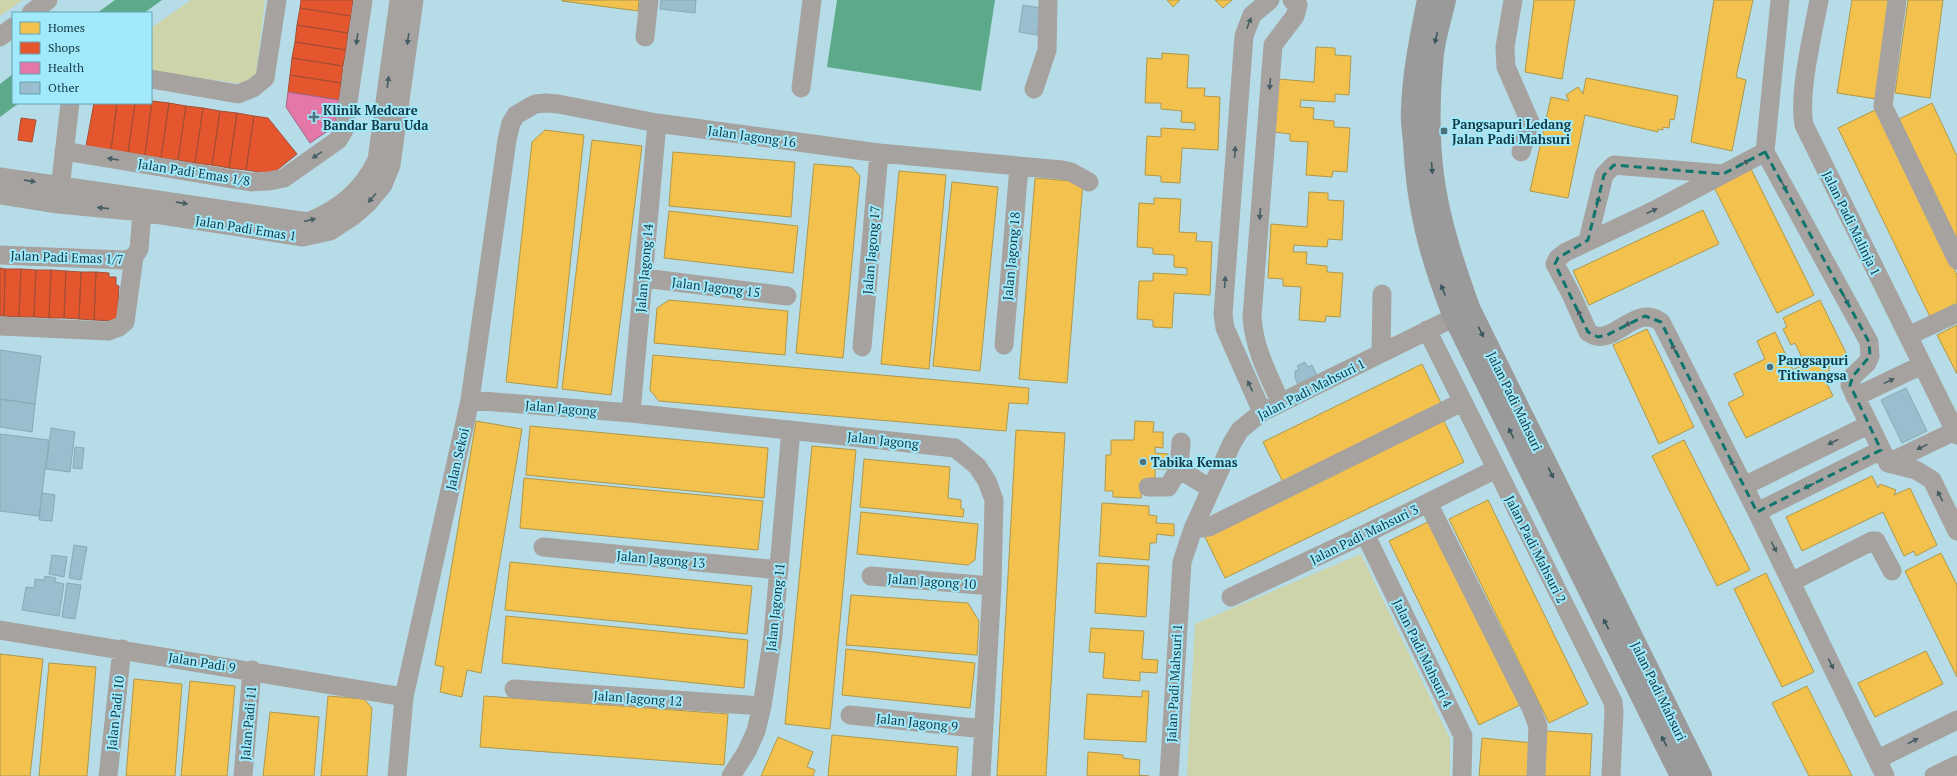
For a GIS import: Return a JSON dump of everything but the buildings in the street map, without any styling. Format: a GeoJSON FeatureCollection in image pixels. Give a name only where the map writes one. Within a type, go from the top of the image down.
{"type":"FeatureCollection","features":[{"type":"Feature","properties":{"kind":"main road","name":"Jalan Padi Mahsuri"},"geometry":{"type":"LineString","coordinates":[[1428,0],[1419,46],[1412,109],[1416,181],[1425,232],[1439,278],[1462,313],[1701,776]]}},
{"type":"Feature","properties":{"kind":"main road","name":"Jalan Padi Mahsuri"},"geometry":{"type":"LineString","coordinates":[[1445,0],[1433,52],[1430,132],[1433,176],[1462,313],[1681,776]]}},
{"type":"Feature","properties":{"kind":"street"},"geometry":{"type":"LineString","coordinates":[[32,12],[48,0]]}},
{"type":"Feature","properties":{"kind":"street"},"geometry":{"type":"LineString","coordinates":[[152,79],[238,94],[253,88],[265,78],[277,0]]}},
{"type":"Feature","properties":{"kind":"street","name":"Jalan Padi Emas 1/8"},"geometry":{"type":"LineString","coordinates":[[64,151],[251,182],[284,178],[338,140],[344,130],[363,0]]}},
{"type":"Feature","properties":{"kind":"street","name":"Jalan Padi Emas 1"},"geometry":{"type":"LineString","coordinates":[[0,195],[59,195],[308,222],[325,215],[359,189],[368,177],[377,160],[399,0]]}},
{"type":"Feature","properties":{"kind":"street","name":"Jalan Padi Emas 1"},"geometry":{"type":"LineString","coordinates":[[143,205],[303,237],[330,231],[353,216],[368,203],[383,185],[390,165],[414,0]]}},
{"type":"Feature","properties":{"kind":"street"},"geometry":{"type":"LineString","coordinates":[[645,37],[649,0]]}},
{"type":"Feature","properties":{"kind":"street"},"geometry":{"type":"LineString","coordinates":[[800,88],[812,0]]}},
{"type":"Feature","properties":{"kind":"street"},"geometry":{"type":"LineString","coordinates":[[1034,89],[1047,50],[1048,0]]}},
{"type":"Feature","properties":{"kind":"street"},"geometry":{"type":"LineString","coordinates":[[1262,412],[1225,328],[1223,314],[1244,36],[1252,15],[1270,0]]}},
{"type":"Feature","properties":{"kind":"street"},"geometry":{"type":"LineString","coordinates":[[1281,403],[1258,352],[1253,332],[1252,317],[1274,46],[1294,16],[1298,5],[1292,0]]}},
{"type":"Feature","properties":{"kind":"street"},"geometry":{"type":"LineString","coordinates":[[1513,0],[1505,47],[1506,67],[1530,122],[1522,152]]}},
{"type":"Feature","properties":{"kind":"street"},"geometry":{"type":"LineString","coordinates":[[1780,0],[1765,152],[1868,342],[1870,356],[1867,363],[1852,376],[1850,385],[1868,425],[1885,456],[1916,470],[1932,480],[1957,531]]}},
{"type":"Feature","properties":{"kind":"street","name":"Jalan Padi Malinja 1"},"geometry":{"type":"LineString","coordinates":[[1819,0],[1805,83],[1802,112],[1804,125],[1956,433]]}},
{"type":"Feature","properties":{"kind":"street"},"geometry":{"type":"LineString","coordinates":[[1897,0],[1883,106],[1957,260]]}},
{"type":"Feature","properties":{"kind":"street"},"geometry":{"type":"LineString","coordinates":[[0,37],[12,28]]}},
{"type":"Feature","properties":{"kind":"street","name":"Jalan Jagong 16"},"geometry":{"type":"LineString","coordinates":[[507,140],[511,123],[516,115],[535,104],[546,103],[657,123],[879,153],[1071,172],[1089,182]]}},
{"type":"Feature","properties":{"kind":"street"},"geometry":{"type":"LineString","coordinates":[[59,195],[70,104]]}},
{"type":"Feature","properties":{"kind":"street","name":"Jalan Jagong 14"},"geometry":{"type":"LineString","coordinates":[[631,414],[657,123]]}},
{"type":"Feature","properties":{"kind":"street","name":"Jalan Sekoi"},"geometry":{"type":"LineString","coordinates":[[397,776],[404,697],[470,400],[507,140]]}},
{"type":"Feature","properties":{"kind":"street"},"geometry":{"type":"LineString","coordinates":[[1765,152],[1657,209],[1588,240],[1558,258],[1555,264],[1571,294],[1588,332],[1598,337],[1607,335],[1645,316],[1654,318],[1661,322],[1757,512],[1886,776]]}},
{"type":"Feature","properties":{"kind":"street","name":"Jalan Jagong 17"},"geometry":{"type":"LineString","coordinates":[[862,347],[879,153]]}},
{"type":"Feature","properties":{"kind":"street"},"geometry":{"type":"LineString","coordinates":[[1588,240],[1604,175],[1614,165],[1723,174]]}},
{"type":"Feature","properties":{"kind":"street","name":"Jalan Jagong 18"},"geometry":{"type":"LineString","coordinates":[[1004,345],[1019,166]]}},
{"type":"Feature","properties":{"kind":"street","name":"Jalan Padi Emas 1"},"geometry":{"type":"LineString","coordinates":[[0,177],[59,195]]}},
{"type":"Feature","properties":{"kind":"street"},"geometry":{"type":"LineString","coordinates":[[0,326],[108,331],[119,327],[125,322],[134,257],[139,249],[143,205]]}},
{"type":"Feature","properties":{"kind":"street","name":"Jalan Padi Emas 1/7"},"geometry":{"type":"LineString","coordinates":[[0,255],[124,260],[134,257]]}},
{"type":"Feature","properties":{"kind":"street","name":"Jalan Jagong 15"},"geometry":{"type":"LineString","coordinates":[[644,278],[787,296]]}},
{"type":"Feature","properties":{"kind":"street"},"geometry":{"type":"LineString","coordinates":[[1381,352],[1382,294]]}},
{"type":"Feature","properties":{"kind":"street","name":"Jalan Padi Mahsuri 1"},"geometry":{"type":"LineString","coordinates":[[1169,776],[1182,562],[1193,530],[1211,489],[1232,443],[1240,430],[1262,412],[1462,313]]}},
{"type":"Feature","properties":{"kind":"street"},"geometry":{"type":"LineString","coordinates":[[1908,336],[1957,313]]}},
{"type":"Feature","properties":{"kind":"street"},"geometry":{"type":"LineString","coordinates":[[1223,314],[1252,317]]}},
{"type":"Feature","properties":{"kind":"street","name":"Jalan Padi Mahsuri 2"},"geometry":{"type":"LineString","coordinates":[[1427,330],[1613,702],[1614,711],[1611,776]]}},
{"type":"Feature","properties":{"kind":"street"},"geometry":{"type":"LineString","coordinates":[[1855,397],[1922,365]]}},
{"type":"Feature","properties":{"kind":"street","name":"Jalan Jagong"},"geometry":{"type":"LineString","coordinates":[[470,400],[631,414],[955,448],[967,456],[977,466],[987,482],[994,500],[992,586],[981,776]]}},
{"type":"Feature","properties":{"kind":"street"},"geometry":{"type":"LineString","coordinates":[[1193,530],[1209,527],[1462,402]]}},
{"type":"Feature","properties":{"kind":"street"},"geometry":{"type":"LineString","coordinates":[[1744,486],[1868,425]]}},
{"type":"Feature","properties":{"kind":"street","name":"Jalan Jagong 11"},"geometry":{"type":"LineString","coordinates":[[731,776],[747,751],[756,731],[762,706],[773,635],[791,430]]}},
{"type":"Feature","properties":{"kind":"street"},"geometry":{"type":"LineString","coordinates":[[1757,512],[1885,456],[1956,433]]}},
{"type":"Feature","properties":{"kind":"street"},"geometry":{"type":"LineString","coordinates":[[1148,487],[1168,488],[1180,469],[1181,442]]}},
{"type":"Feature","properties":{"kind":"street"},"geometry":{"type":"LineString","coordinates":[[1180,469],[1211,489]]}},
{"type":"Feature","properties":{"kind":"street","name":"Jalan Padi Mahsuri 3"},"geometry":{"type":"LineString","coordinates":[[1231,597],[1366,534],[1496,469]]}},
{"type":"Feature","properties":{"kind":"street"},"geometry":{"type":"LineString","coordinates":[[1428,503],[1531,708],[1538,726],[1536,776]]}},
{"type":"Feature","properties":{"kind":"street","name":"Jalan Padi Mahsuri 4"},"geometry":{"type":"LineString","coordinates":[[1366,534],[1462,736],[1462,776]]}},
{"type":"Feature","properties":{"kind":"street"},"geometry":{"type":"LineString","coordinates":[[1791,582],[1872,541],[1876,541],[1880,546],[1892,571]]}},
{"type":"Feature","properties":{"kind":"street","name":"Jalan Jagong 13"},"geometry":{"type":"LineString","coordinates":[[544,547],[779,570]]}},
{"type":"Feature","properties":{"kind":"street","name":"Jalan Jagong 10"},"geometry":{"type":"LineString","coordinates":[[871,576],[992,586]]}},
{"type":"Feature","properties":{"kind":"street","name":"Jalan Padi 9"},"geometry":{"type":"LineString","coordinates":[[0,630],[252,670],[404,697]]}},
{"type":"Feature","properties":{"kind":"street","name":"Jalan Padi 10"},"geometry":{"type":"LineString","coordinates":[[108,776],[122,649]]}},
{"type":"Feature","properties":{"kind":"street","name":"Jalan Padi 11"},"geometry":{"type":"LineString","coordinates":[[243,776],[252,670]]}},
{"type":"Feature","properties":{"kind":"street","name":"Jalan Jagong 12"},"geometry":{"type":"LineString","coordinates":[[514,689],[762,706]]}},
{"type":"Feature","properties":{"kind":"street","name":"Jalan Jagong 9"},"geometry":{"type":"LineString","coordinates":[[850,715],[984,729]]}},
{"type":"Feature","properties":{"kind":"street"},"geometry":{"type":"LineString","coordinates":[[1878,759],[1956,723]]}},
{"type":"Feature","properties":{"kind":"street"},"geometry":{"type":"LineString","coordinates":[[1934,776],[1957,765]]}},
{"type":"Feature","properties":{"kind":"highlighted area"},"geometry":{"type":"Polygon","coordinates":[[[1765,152],[1869,342],[1870,356],[1853,376],[1850,385],[1881,450],[1757,512],[1661,322],[1645,316],[1607,335],[1598,337],[1588,332],[1555,264],[1558,258],[1588,240],[1604,175],[1614,165],[1723,174],[1765,152]]]}},
{"type":"Feature","properties":{"kind":"shaded area"},"geometry":{"type":"Polygon","coordinates":[[[0,0],[23,0],[0,16],[0,0]]]}},
{"type":"Feature","properties":{"kind":"shaded area"},"geometry":{"type":"Polygon","coordinates":[[[115,0],[162,0],[145,12],[98,12],[115,0]]]}},
{"type":"Feature","properties":{"kind":"shaded area"},"geometry":{"type":"Polygon","coordinates":[[[191,0],[265,0],[256,74],[243,84],[152,71],[152,27],[191,0]]]}},
{"type":"Feature","properties":{"kind":"shaded area"},"geometry":{"type":"Polygon","coordinates":[[[837,0],[995,0],[981,91],[827,67],[837,0]]]}},
{"type":"Feature","properties":{"kind":"shaded area"},"geometry":{"type":"Polygon","coordinates":[[[12,75],[12,104],[18,104],[0,117],[0,84],[12,75]]]}},
{"type":"Feature","properties":{"kind":"shaded area"},"geometry":{"type":"Polygon","coordinates":[[[1361,554],[1450,739],[1450,776],[1187,776],[1195,624],[1361,554]]]}},
{"type":"Feature","properties":{"kind":"place","name":"Klinik Medcare Bandar Baru Uda"},"geometry":{"type":"Point","coordinates":[314,117]}},
{"type":"Feature","properties":{"kind":"place","name":"Pangsapuri Ledang Jalan Padi Mahsuri"},"geometry":{"type":"Point","coordinates":[1444,131]}},
{"type":"Feature","properties":{"kind":"place","name":"Pangsapuri Titiwangsa"},"geometry":{"type":"Point","coordinates":[1770,367]}},
{"type":"Feature","properties":{"kind":"place","name":"Tabika Kemas"},"geometry":{"type":"Point","coordinates":[1143,462]}}]}
